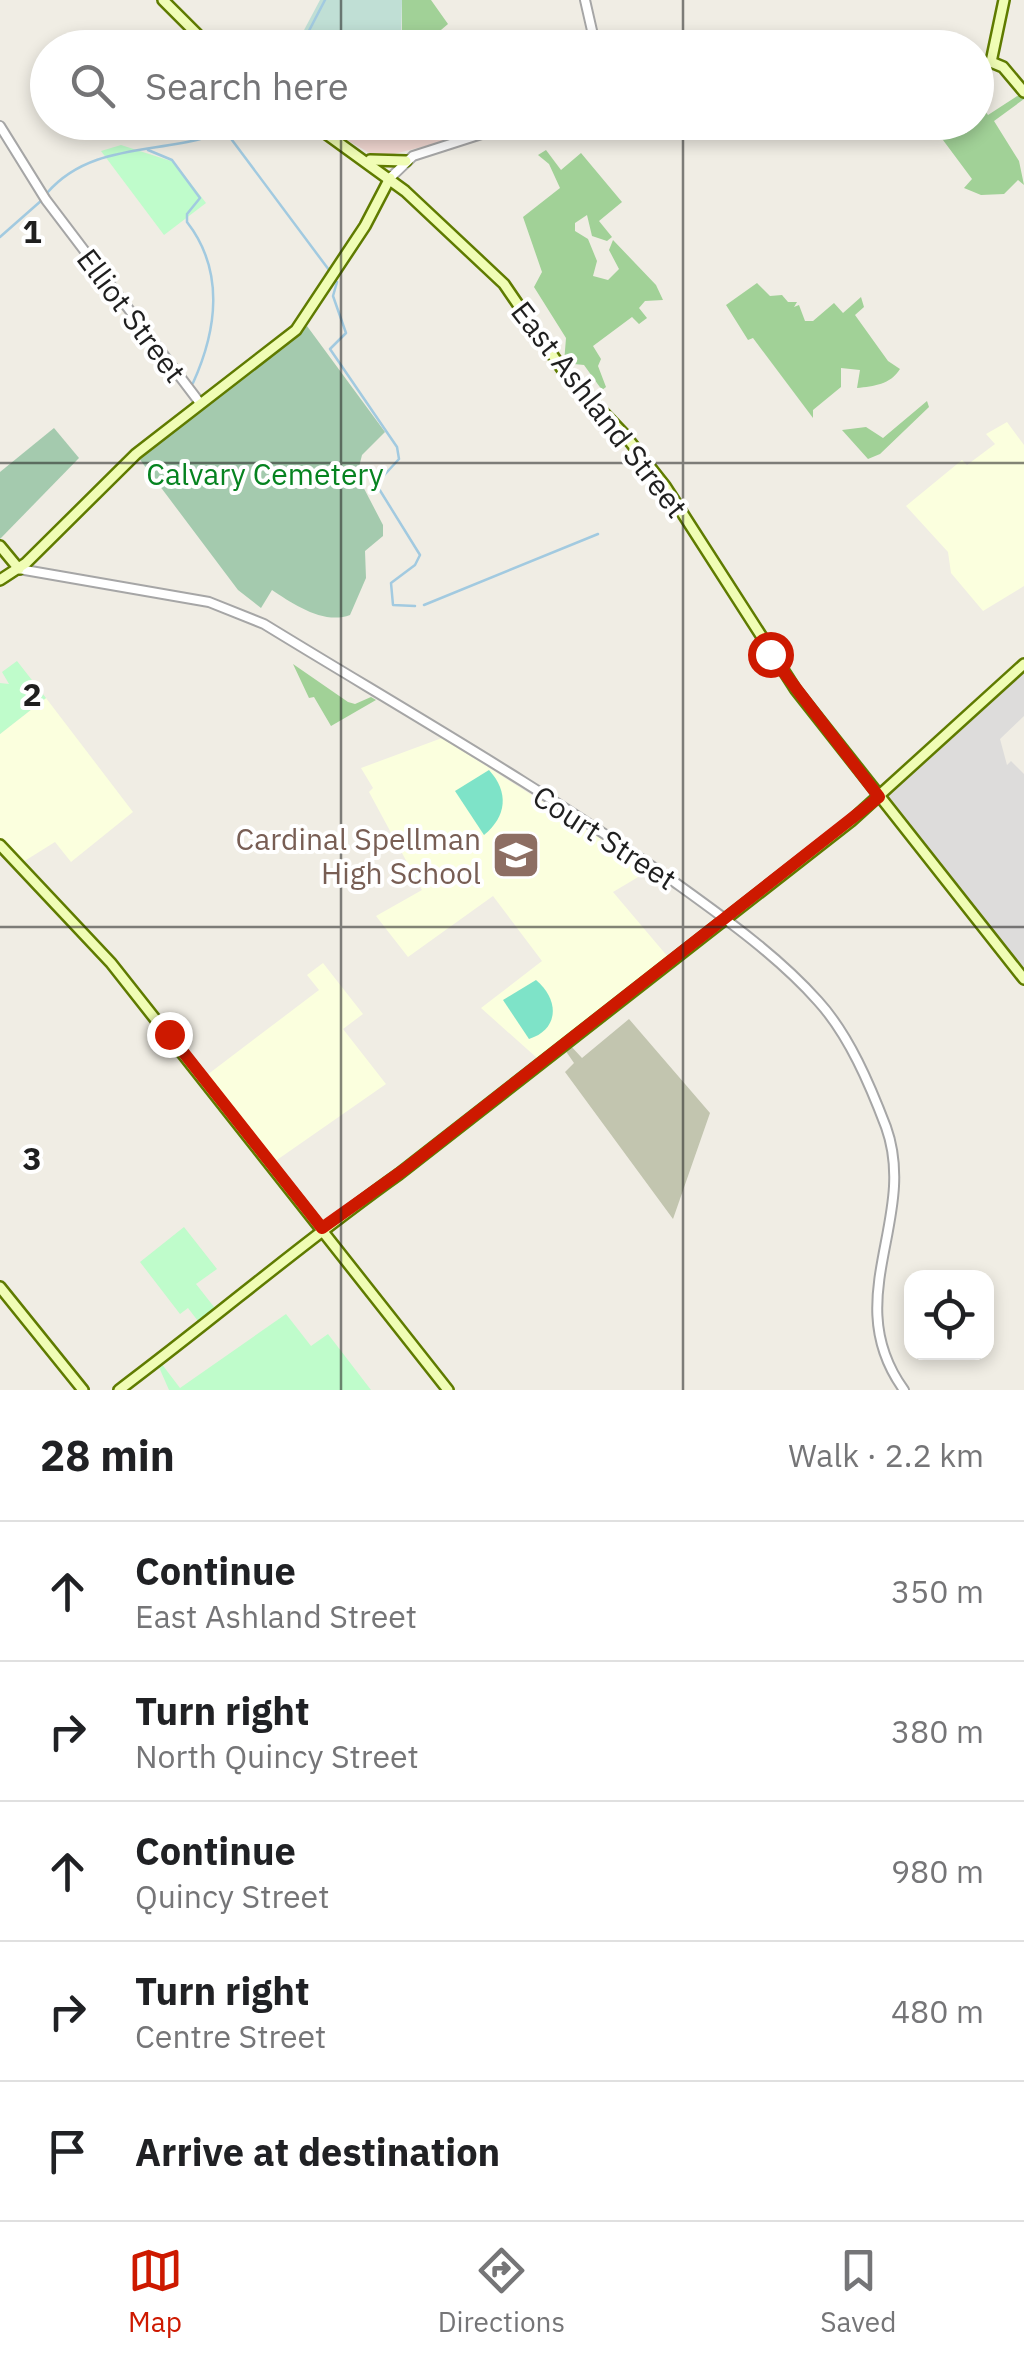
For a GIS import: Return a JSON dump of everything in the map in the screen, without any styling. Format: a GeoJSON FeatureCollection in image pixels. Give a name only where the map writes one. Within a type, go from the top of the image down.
{"type":"FeatureCollection","features":[{"type":"Feature","properties":{"kind":"main road"},"geometry":{"type":"LineString","coordinates":[[163,0],[193,30]]}},
{"type":"Feature","properties":{"kind":"main road"},"geometry":{"type":"LineString","coordinates":[[994,52],[1004,0]]}},
{"type":"Feature","properties":{"kind":"main road"},"geometry":{"type":"LineString","coordinates":[[994,63],[1004,67],[1024,92]]}},
{"type":"Feature","properties":{"kind":"main road","name":"East Ashland Street"},"geometry":{"type":"LineString","coordinates":[[336,140],[392,180],[504,284],[572,382],[652,468],[770,654],[1024,979]]}},
{"type":"Feature","properties":{"kind":"main road"},"geometry":{"type":"LineString","coordinates":[[360,156],[378,162],[406,161]]}},
{"type":"Feature","properties":{"kind":"main road"},"geometry":{"type":"LineString","coordinates":[[0,580],[19,570],[128,462],[302,323],[392,180]]}},
{"type":"Feature","properties":{"kind":"main road"},"geometry":{"type":"LineString","coordinates":[[0,546],[19,570]]}},
{"type":"Feature","properties":{"kind":"main road"},"geometry":{"type":"LineString","coordinates":[[119,1390],[879,797],[1024,664]]}},
{"type":"Feature","properties":{"kind":"main road"},"geometry":{"type":"LineString","coordinates":[[0,845],[111,963],[448,1390]]}},
{"type":"Feature","properties":{"kind":"main road"},"geometry":{"type":"LineString","coordinates":[[0,1287],[83,1390]]}},
{"type":"Feature","properties":{"kind":"street"},"geometry":{"type":"LineString","coordinates":[[585,0],[592,30]]}},
{"type":"Feature","properties":{"kind":"street","name":"Elliot Street"},"geometry":{"type":"LineString","coordinates":[[0,126],[44,197],[200,403]]}},
{"type":"Feature","properties":{"kind":"street"},"geometry":{"type":"LineString","coordinates":[[392,180],[406,161],[467,140]]}},
{"type":"Feature","properties":{"kind":"street"},"geometry":{"type":"LineString","coordinates":[[31,558],[36,570]]}},
{"type":"Feature","properties":{"kind":"street","name":"Court Street"},"geometry":{"type":"LineString","coordinates":[[19,570],[209,602],[264,624],[591,825],[726,919],[808,990],[831,1017],[888,1132],[895,1186],[875,1301],[886,1358],[904,1390]]}},
{"type":"Feature","properties":{"kind":"shaded area"},"geometry":{"type":"Polygon","coordinates":[[[320,0],[402,0],[401,30],[304,30],[320,0]]]}},
{"type":"Feature","properties":{"kind":"shaded area"},"geometry":{"type":"Polygon","coordinates":[[[347,140],[449,140],[378,158],[347,140]]]}},
{"type":"Feature","properties":{"kind":"shaded area"},"geometry":{"type":"Polygon","coordinates":[[[1007,422],[1024,445],[1024,586],[983,611],[951,573],[948,552],[906,506],[962,460],[967,465],[995,444],[986,434],[1007,422]]]}},
{"type":"Feature","properties":{"kind":"shaded area"},"geometry":{"type":"Polygon","coordinates":[[[1024,669],[1024,716],[1000,739],[1007,765],[1011,761],[1024,774],[1024,975],[884,798],[1024,669]]]}},
{"type":"Feature","properties":{"kind":"shaded area"},"geometry":{"type":"Polygon","coordinates":[[[46,698],[133,812],[71,862],[55,842],[23,862],[0,838],[0,734],[46,698]]]}},
{"type":"Feature","properties":{"kind":"shaded area","name":"Cardinal Spellman High School"},"geometry":{"type":"Polygon","coordinates":[[[442,738],[650,870],[613,892],[668,957],[537,1058],[481,1008],[542,961],[493,896],[408,957],[376,916],[422,890],[369,792],[373,788],[361,768],[442,738]]]}},
{"type":"Feature","properties":{"kind":"shaded area"},"geometry":{"type":"Polygon","coordinates":[[[323,963],[363,1014],[343,1029],[386,1084],[274,1162],[207,1075],[319,990],[307,975],[323,963]]]}},
{"type":"Feature","properties":{"kind":"shaded area"},"geometry":{"type":"Polygon","coordinates":[[[629,1019],[710,1113],[673,1219],[565,1072],[574,1063],[565,1050],[569,1044],[582,1058],[629,1019]]]}},
{"type":"Feature","properties":{"kind":"green space"},"geometry":{"type":"Polygon","coordinates":[[[402,0],[431,0],[448,24],[441,30],[402,30],[402,0]]]}},
{"type":"Feature","properties":{"kind":"green space"},"geometry":{"type":"Polygon","coordinates":[[[1022,93],[1024,99],[994,121],[994,111],[1022,93]]]}},
{"type":"Feature","properties":{"kind":"green space"},"geometry":{"type":"Polygon","coordinates":[[[994,121],[1019,161],[1024,185],[1018,180],[1004,194],[981,195],[964,188],[972,179],[943,140],[994,140],[994,121]]]}},
{"type":"Feature","properties":{"kind":"green space"},"geometry":{"type":"Polygon","coordinates":[[[121,145],[174,162],[206,203],[164,235],[101,151],[121,145]]]}},
{"type":"Feature","properties":{"kind":"green space"},"geometry":{"type":"Polygon","coordinates":[[[546,150],[561,170],[581,153],[622,202],[599,221],[612,237],[607,241],[592,236],[587,215],[575,223],[575,231],[588,239],[597,261],[593,276],[608,280],[619,269],[609,250],[613,240],[656,285],[663,300],[645,301],[639,308],[647,318],[639,324],[632,317],[593,346],[601,359],[598,366],[606,387],[602,390],[584,365],[564,363],[566,338],[534,287],[542,272],[523,217],[560,188],[549,164],[538,155],[546,150]]]}},
{"type":"Feature","properties":{"kind":"green space"},"geometry":{"type":"Polygon","coordinates":[[[757,283],[770,296],[782,295],[788,302],[797,302],[794,307],[799,305],[805,321],[813,321],[834,303],[843,313],[861,297],[864,307],[855,315],[888,361],[900,369],[886,382],[857,388],[860,370],[841,368],[841,387],[813,410],[813,418],[753,338],[748,340],[726,305],[757,283]]]}},
{"type":"Feature","properties":{"kind":"green space","name":"Calvary Cemetery"},"geometry":{"type":"Polygon","coordinates":[[[307,326],[385,432],[362,455],[357,475],[383,525],[383,536],[365,551],[366,578],[350,615],[340,617],[309,612],[272,590],[261,608],[238,590],[138,457],[307,326]]]}},
{"type":"Feature","properties":{"kind":"green space"},"geometry":{"type":"Polygon","coordinates":[[[927,401],[929,407],[880,454],[868,459],[842,430],[866,427],[883,438],[927,401]]]}},
{"type":"Feature","properties":{"kind":"green space"},"geometry":{"type":"Polygon","coordinates":[[[54,428],[79,458],[0,539],[0,472],[54,428]]]}},
{"type":"Feature","properties":{"kind":"green space"},"geometry":{"type":"Polygon","coordinates":[[[17,661],[46,698],[0,734],[0,683],[9,684],[2,672],[17,661]]]}},
{"type":"Feature","properties":{"kind":"green space"},"geometry":{"type":"Polygon","coordinates":[[[293,664],[348,702],[355,704],[371,697],[376,700],[331,726],[314,697],[309,698],[293,664]]]}},
{"type":"Feature","properties":{"kind":"green space"},"geometry":{"type":"Polygon","coordinates":[[[489,770],[500,787],[503,804],[497,820],[484,835],[455,791],[489,770]]]}},
{"type":"Feature","properties":{"kind":"green space"},"geometry":{"type":"Polygon","coordinates":[[[536,980],[549,996],[553,1013],[546,1028],[529,1039],[503,1000],[536,980]]]}},
{"type":"Feature","properties":{"kind":"green space"},"geometry":{"type":"Polygon","coordinates":[[[184,1227],[217,1269],[196,1284],[218,1312],[201,1325],[188,1308],[180,1314],[140,1262],[184,1227]]]}},
{"type":"Feature","properties":{"kind":"green space"},"geometry":{"type":"Polygon","coordinates":[[[286,1314],[311,1346],[328,1334],[371,1390],[169,1390],[158,1365],[161,1363],[180,1388],[286,1314]]]}},
{"type":"Feature","properties":{"kind":"waterway"},"geometry":{"type":"LineString","coordinates":[[309,30],[325,0]]}},
{"type":"Feature","properties":{"kind":"waterway"},"geometry":{"type":"LineString","coordinates":[[47,193],[90,162],[197,140]]}},
{"type":"Feature","properties":{"kind":"waterway"},"geometry":{"type":"LineString","coordinates":[[232,140],[329,270]]}},
{"type":"Feature","properties":{"kind":"waterway"},"geometry":{"type":"LineString","coordinates":[[148,150],[172,160],[200,198],[187,214],[187,222],[207,260],[213,301],[208,342],[193,383]]}},
{"type":"Feature","properties":{"kind":"waterway"},"geometry":{"type":"LineString","coordinates":[[0,237],[42,200]]}},
{"type":"Feature","properties":{"kind":"waterway"},"geometry":{"type":"LineString","coordinates":[[337,282],[333,296],[346,333],[330,349],[397,447],[399,459],[376,484],[420,555],[415,565],[391,583],[393,605],[415,606]]}},
{"type":"Feature","properties":{"kind":"waterway"},"geometry":{"type":"LineString","coordinates":[[424,605],[598,534]]}},
{"type":"Feature","properties":{"kind":"place","name":"Cardinal Spellman High School"},"geometry":{"type":"Point","coordinates":[516,855]}},
{"type":"Feature","properties":{"kind":"route"},"geometry":{"type":"LineString","coordinates":[[169,1034],[322,1228],[405,1169],[879,797],[770,654]]}}]}
